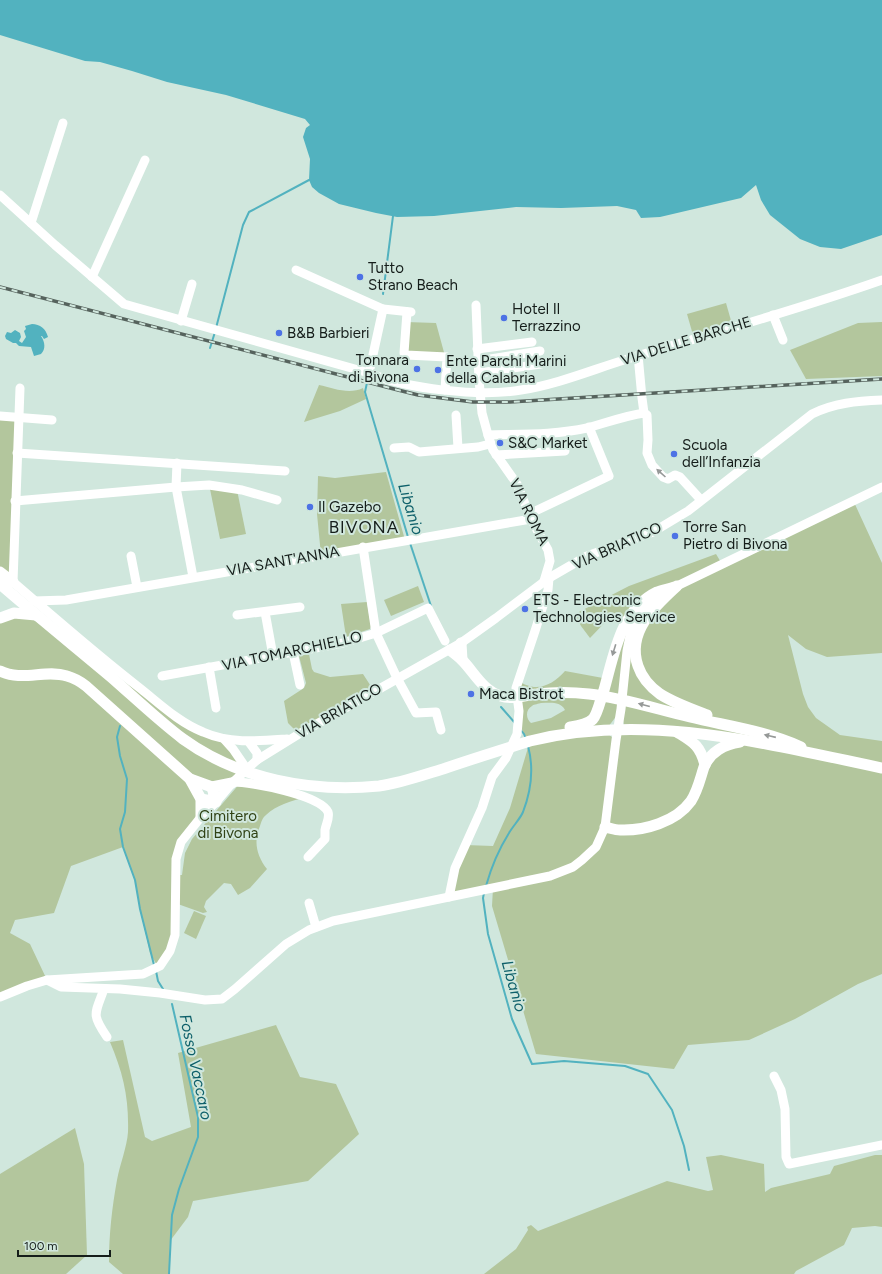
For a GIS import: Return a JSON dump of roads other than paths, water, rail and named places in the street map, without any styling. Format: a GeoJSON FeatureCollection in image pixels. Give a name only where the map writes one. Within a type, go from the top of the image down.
{"type":"FeatureCollection","features":[{"type":"Feature","properties":{"kind":"main road"},"geometry":{"type":"LineString","coordinates":[[0,572],[13,582]]}},
{"type":"Feature","properties":{"kind":"main road"},"geometry":{"type":"LineString","coordinates":[[0,584],[183,739],[207,754],[254,774],[304,786],[380,786],[414,778],[550,736],[605,731],[675,731],[704,734],[750,741],[882,768]]}},
{"type":"Feature","properties":{"kind":"main road"},"geometry":{"type":"LineString","coordinates":[[550,736],[557,730],[585,724],[593,718],[600,702],[616,644],[634,610],[657,592],[677,586]]}},
{"type":"Feature","properties":{"kind":"main road"},"geometry":{"type":"LineString","coordinates":[[677,586],[650,613],[639,632],[635,650],[637,662],[643,679],[666,697],[736,728]]}},
{"type":"Feature","properties":{"kind":"main road"},"geometry":{"type":"LineString","coordinates":[[0,618],[14,613],[36,615]]}},
{"type":"Feature","properties":{"kind":"main road"},"geometry":{"type":"LineString","coordinates":[[461,643],[462,660]]}},
{"type":"Feature","properties":{"kind":"main road"},"geometry":{"type":"LineString","coordinates":[[447,645],[462,660],[477,679],[501,697],[510,698],[560,692],[590,694],[634,702],[783,739],[820,755]]}},
{"type":"Feature","properties":{"kind":"main road"},"geometry":{"type":"LineString","coordinates":[[0,671],[15,676],[60,674],[80,682],[98,696],[190,779],[201,799],[201,817]]}},
{"type":"Feature","properties":{"kind":"main road"},"geometry":{"type":"LineString","coordinates":[[675,731],[692,741],[698,747],[703,756],[705,765]]}},
{"type":"Feature","properties":{"kind":"main road"},"geometry":{"type":"LineString","coordinates":[[605,827],[618,830],[644,828],[662,822],[681,812],[691,801],[699,785],[705,765],[720,748],[730,744],[750,741]]}},
{"type":"Feature","properties":{"kind":"main road"},"geometry":{"type":"LineString","coordinates":[[190,779],[212,786],[235,780]]}},
{"type":"Feature","properties":{"kind":"main road"},"geometry":{"type":"LineString","coordinates":[[201,799],[216,802],[212,786]]}},
{"type":"Feature","properties":{"kind":"street"},"geometry":{"type":"LineString","coordinates":[[31,223],[62,123]]}},
{"type":"Feature","properties":{"kind":"street"},"geometry":{"type":"LineString","coordinates":[[92,277],[145,160]]}},
{"type":"Feature","properties":{"kind":"street","name":"VIA DELLE BARCHE"},"geometry":{"type":"LineString","coordinates":[[0,195],[124,304],[215,331],[369,373],[399,383],[446,390],[484,392],[521,390],[556,382],[638,355],[773,315],[882,280]]}},
{"type":"Feature","properties":{"kind":"street"},"geometry":{"type":"LineString","coordinates":[[296,270],[383,309],[409,312],[404,353],[406,355],[447,357],[446,390]]}},
{"type":"Feature","properties":{"kind":"street"},"geometry":{"type":"LineString","coordinates":[[181,321],[192,284]]}},
{"type":"Feature","properties":{"kind":"street","name":"VIA ROMA"},"geometry":{"type":"LineString","coordinates":[[449,897],[455,868],[482,808],[492,777],[506,758],[517,731],[519,711],[516,688],[548,590],[547,579],[550,561],[548,550],[530,516],[517,484],[490,444],[482,413],[484,392],[479,373],[476,305]]}},
{"type":"Feature","properties":{"kind":"street"},"geometry":{"type":"LineString","coordinates":[[369,373],[383,309]]}},
{"type":"Feature","properties":{"kind":"street"},"geometry":{"type":"LineString","coordinates":[[773,315],[783,340]]}},
{"type":"Feature","properties":{"kind":"street"},"geometry":{"type":"LineString","coordinates":[[477,348],[532,342]]}},
{"type":"Feature","properties":{"kind":"street"},"geometry":{"type":"LineString","coordinates":[[478,361],[540,351]]}},
{"type":"Feature","properties":{"kind":"street"},"geometry":{"type":"LineString","coordinates":[[638,355],[644,413],[647,415],[647,453],[652,465],[663,477],[668,479],[675,475],[680,477],[701,500]]}},
{"type":"Feature","properties":{"kind":"street"},"geometry":{"type":"LineString","coordinates":[[479,373],[541,364]]}},
{"type":"Feature","properties":{"kind":"street"},"geometry":{"type":"LineString","coordinates":[[20,388],[13,582],[110,665],[186,724],[204,733],[224,739],[249,742],[290,739]]}},
{"type":"Feature","properties":{"kind":"street","name":"VIA BRIATICO"},"geometry":{"type":"LineString","coordinates":[[47,980],[143,974],[155,968],[170,951],[175,935],[176,859],[181,842],[201,817],[235,780],[257,760],[290,739],[397,678],[447,645],[461,643],[547,579],[587,556],[653,532],[688,511],[812,414],[825,407],[855,401],[882,400]]}},
{"type":"Feature","properties":{"kind":"street"},"geometry":{"type":"LineString","coordinates":[[488,435],[543,433],[589,427],[629,415],[644,413]]}},
{"type":"Feature","properties":{"kind":"street"},"geometry":{"type":"LineString","coordinates":[[456,415],[458,448]]}},
{"type":"Feature","properties":{"kind":"street"},"geometry":{"type":"LineString","coordinates":[[0,416],[52,420]]}},
{"type":"Feature","properties":{"kind":"street","name":"VIA SANT'ANNA"},"geometry":{"type":"LineString","coordinates":[[34,600],[66,600],[530,516],[609,476],[589,427]]}},
{"type":"Feature","properties":{"kind":"street"},"geometry":{"type":"LineString","coordinates":[[394,448],[409,447],[419,452],[490,444]]}},
{"type":"Feature","properties":{"kind":"street"},"geometry":{"type":"LineString","coordinates":[[496,455],[565,450]]}},
{"type":"Feature","properties":{"kind":"street"},"geometry":{"type":"LineString","coordinates":[[17,453],[285,471]]}},
{"type":"Feature","properties":{"kind":"street"},"geometry":{"type":"LineString","coordinates":[[177,463],[176,487],[193,577]]}},
{"type":"Feature","properties":{"kind":"street"},"geometry":{"type":"LineString","coordinates":[[15,501],[209,485],[242,490],[277,500]]}},
{"type":"Feature","properties":{"kind":"street"},"geometry":{"type":"LineString","coordinates":[[0,997],[47,980],[61,987],[104,988],[160,993],[205,1000],[222,999],[235,990],[286,944],[316,927],[333,921],[550,876],[572,867],[596,847],[605,827],[621,710],[626,651],[631,631],[636,620],[651,603],[677,586],[882,487]]}},
{"type":"Feature","properties":{"kind":"street"},"geometry":{"type":"LineString","coordinates":[[363,547],[376,633],[397,678],[416,713],[436,712],[441,730]]}},
{"type":"Feature","properties":{"kind":"street"},"geometry":{"type":"LineString","coordinates":[[131,556],[137,587]]}},
{"type":"Feature","properties":{"kind":"street"},"geometry":{"type":"LineString","coordinates":[[237,616],[300,607]]}},
{"type":"Feature","properties":{"kind":"street","name":"VIA TOMARCHIELLO"},"geometry":{"type":"LineString","coordinates":[[162,676],[343,643],[376,633],[428,608],[447,645]]}},
{"type":"Feature","properties":{"kind":"street"},"geometry":{"type":"LineString","coordinates":[[265,612],[273,656]]}},
{"type":"Feature","properties":{"kind":"street"},"geometry":{"type":"LineString","coordinates":[[293,652],[300,685]]}},
{"type":"Feature","properties":{"kind":"street"},"geometry":{"type":"LineString","coordinates":[[209,667],[216,708]]}},
{"type":"Feature","properties":{"kind":"street"},"geometry":{"type":"LineString","coordinates":[[224,739],[244,765],[235,780],[296,793],[325,807],[328,814],[325,839],[308,857]]}},
{"type":"Feature","properties":{"kind":"street"},"geometry":{"type":"LineString","coordinates":[[239,757],[257,760],[257,753],[249,742]]}},
{"type":"Feature","properties":{"kind":"street"},"geometry":{"type":"LineString","coordinates":[[309,903],[316,927]]}},
{"type":"Feature","properties":{"kind":"street"},"geometry":{"type":"LineString","coordinates":[[104,988],[96,1011],[96,1022],[107,1037]]}},
{"type":"Feature","properties":{"kind":"street"},"geometry":{"type":"LineString","coordinates":[[774,1076],[781,1090],[785,1109],[786,1157],[789,1164],[882,1145]]}},
{"type":"Feature","properties":{"kind":"water"},"geometry":{"type":"Polygon","coordinates":[[[0,0],[882,0],[882,235],[841,249],[820,247],[800,239],[770,215],[761,200],[756,185],[741,198],[660,217],[641,218],[636,210],[617,206],[561,208],[516,207],[434,216],[397,217],[339,204],[319,193],[312,187],[309,180],[310,159],[303,137],[306,128],[310,125],[305,119],[226,95],[167,82],[100,62],[85,61],[0,35],[0,0]]]}},
{"type":"Feature","properties":{"kind":"water"},"geometry":{"type":"Polygon","coordinates":[[[32,324],[38,325],[42,328],[48,337],[44,339],[41,336],[44,343],[44,350],[41,354],[34,356],[31,347],[19,346],[16,343],[6,339],[5,336],[7,332],[11,333],[15,330],[20,333],[21,337],[19,341],[22,343],[26,337],[24,331],[26,329],[25,326],[32,324]]]}},
{"type":"Feature","properties":{"kind":"waterway"},"geometry":{"type":"LineString","coordinates":[[216,328],[243,225],[249,212],[309,180]]}},
{"type":"Feature","properties":{"kind":"waterway","name":"Libanio"},"geometry":{"type":"LineString","coordinates":[[383,294],[393,216]]}},
{"type":"Feature","properties":{"kind":"waterway"},"geometry":{"type":"LineString","coordinates":[[210,348],[215,332]]}},
{"type":"Feature","properties":{"kind":"waterway","name":"Libanio"},"geometry":{"type":"LineString","coordinates":[[368,378],[365,392],[408,537]]}},
{"type":"Feature","properties":{"kind":"waterway","name":"Libanio"},"geometry":{"type":"LineString","coordinates":[[410,543],[431,606]]}},
{"type":"Feature","properties":{"kind":"waterway","name":"Libanio"},"geometry":{"type":"LineString","coordinates":[[501,707],[515,723]]}},
{"type":"Feature","properties":{"kind":"waterway","name":"Fosso Vaccaro"},"geometry":{"type":"LineString","coordinates":[[120,726],[117,737],[120,756],[127,779],[125,812],[120,829],[123,847],[135,880],[140,909],[154,965]]}},
{"type":"Feature","properties":{"kind":"waterway","name":"Libanio"},"geometry":{"type":"LineString","coordinates":[[520,729],[526,739]]}},
{"type":"Feature","properties":{"kind":"waterway","name":"Libanio"},"geometry":{"type":"LineString","coordinates":[[486,886],[499,852],[509,833],[522,815],[526,804],[531,779],[531,763],[528,746]]}},
{"type":"Feature","properties":{"kind":"waterway","name":"Libanio"},"geometry":{"type":"LineString","coordinates":[[484,893],[483,898],[488,934],[512,1019],[532,1064],[564,1061],[625,1066],[648,1074],[672,1110],[684,1146],[689,1170]]}},
{"type":"Feature","properties":{"kind":"waterway","name":"Fosso Vaccaro"},"geometry":{"type":"LineString","coordinates":[[156,971],[158,981],[163,989]]}},
{"type":"Feature","properties":{"kind":"waterway","name":"Fosso Vaccaro"},"geometry":{"type":"LineString","coordinates":[[169,1274],[172,1215],[179,1189],[198,1137],[198,1117],[172,1004]]}},
{"type":"Feature","properties":{"kind":"railway"},"geometry":{"type":"LineString","coordinates":[[0,287],[418,395],[473,402],[510,402],[882,379]]}},
{"type":"Feature","properties":{"kind":"place","name":"Tutto Strano Beach"},"geometry":{"type":"Point","coordinates":[360,277]}},
{"type":"Feature","properties":{"kind":"place","name":"Hotel Il Terrazzino"},"geometry":{"type":"Point","coordinates":[504,318]}},
{"type":"Feature","properties":{"kind":"place","name":"B&B Barbieri"},"geometry":{"type":"Point","coordinates":[279,333]}},
{"type":"Feature","properties":{"kind":"place","name":"Tonnara di Bivona"},"geometry":{"type":"Point","coordinates":[417,369]}},
{"type":"Feature","properties":{"kind":"place","name":"Ente Parchi Marini della Calabria"},"geometry":{"type":"Point","coordinates":[438,370]}},
{"type":"Feature","properties":{"kind":"place","name":"S&C Market"},"geometry":{"type":"Point","coordinates":[500,443]}},
{"type":"Feature","properties":{"kind":"place","name":"Scuola dell’Infanzia"},"geometry":{"type":"Point","coordinates":[674,454]}},
{"type":"Feature","properties":{"kind":"place","name":"Il Gazebo"},"geometry":{"type":"Point","coordinates":[310,507]}},
{"type":"Feature","properties":{"kind":"place","name":"Torre San Pietro di Bivona"},"geometry":{"type":"Point","coordinates":[675,536]}},
{"type":"Feature","properties":{"kind":"place","name":"ETS - Electronic Technologies Service"},"geometry":{"type":"Point","coordinates":[525,609]}},
{"type":"Feature","properties":{"kind":"place","name":"Maca Bistrot"},"geometry":{"type":"Point","coordinates":[471,694]}},
{"type":"Feature","properties":{"kind":"district","name":"BIVONA"},"geometry":{"type":"Point","coordinates":[364,527]}},
{"type":"Feature","properties":{"kind":"park label","name":"Cimitero di Bivona"},"geometry":{"type":"Point","coordinates":[228,824]}}]}
